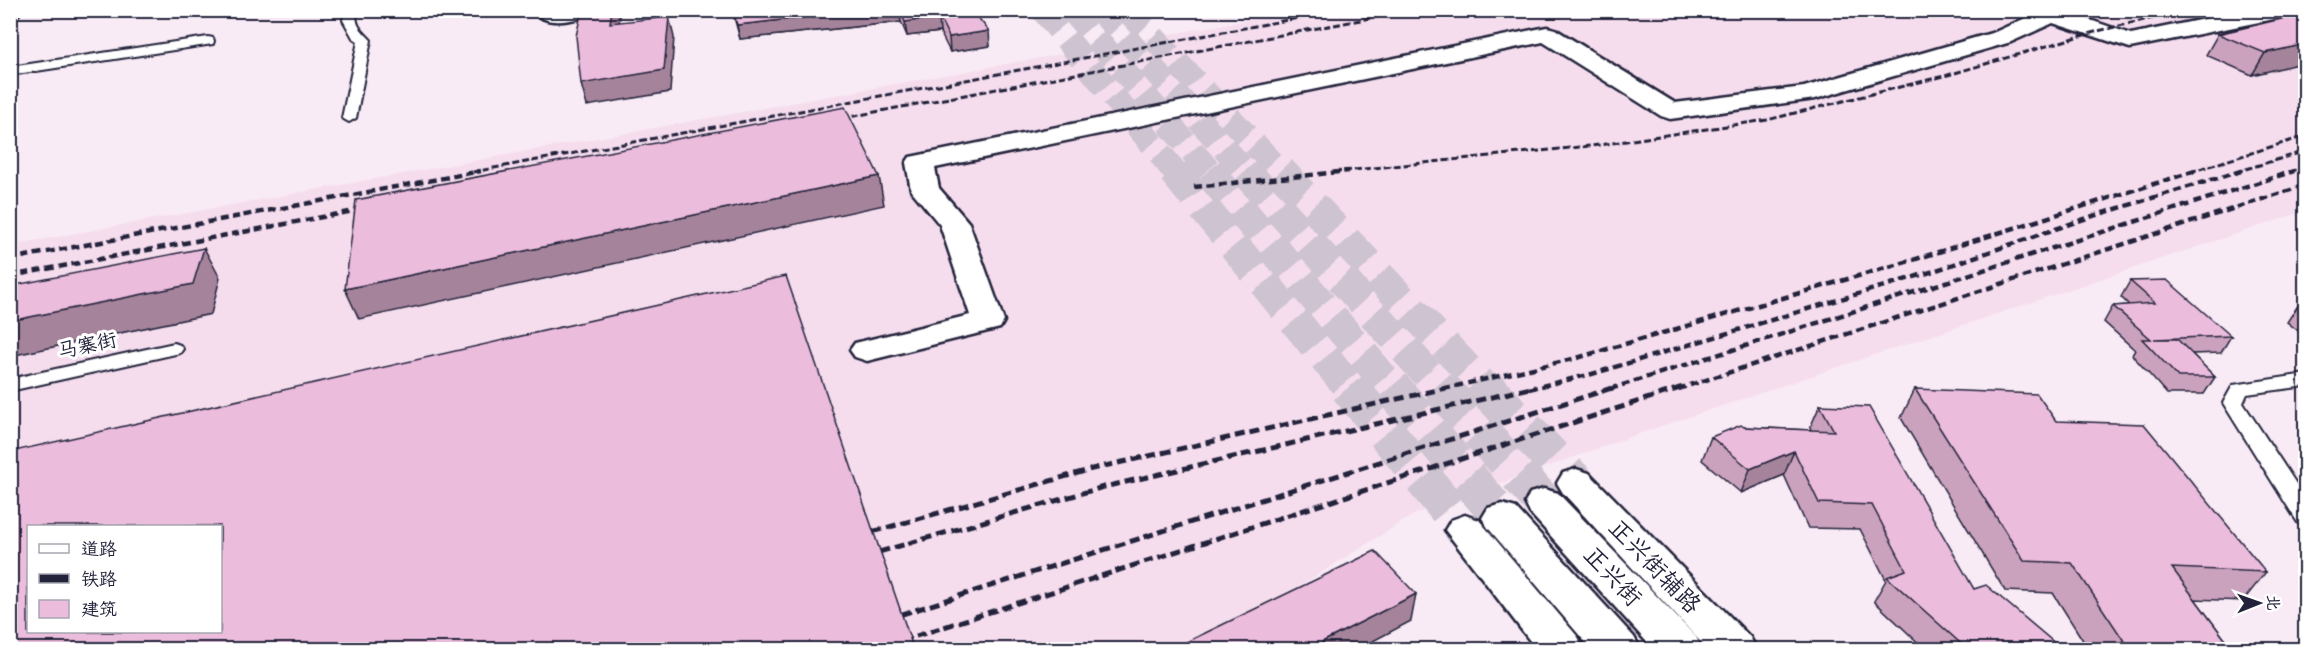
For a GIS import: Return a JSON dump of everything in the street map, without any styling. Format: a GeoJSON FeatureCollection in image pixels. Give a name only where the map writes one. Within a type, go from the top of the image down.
{"type":"FeatureCollection","features":[{"type":"Feature","properties":{"kind":"street"},"geometry":{"type":"LineString","coordinates":[[544,10],[549,13],[564,14],[585,10]]}},
{"type":"Feature","properties":{"kind":"street"},"geometry":{"type":"LineString","coordinates":[[867,351],[988,321],[954,224],[925,190],[920,163],[1547,34],[1670,111],[1806,94],[2003,37],[2052,15],[2130,40],[2284,10]]}},
{"type":"Feature","properties":{"kind":"street","name":"正兴街"},"geometry":{"type":"LineString","coordinates":[[1560,493],[1681,650]]}},
{"type":"Feature","properties":{"kind":"street","name":"正兴街辅路"},"geometry":{"type":"LineString","coordinates":[[1560,493],[1735,650]]}},
{"type":"Feature","properties":{"kind":"street"},"geometry":{"type":"LineString","coordinates":[[1563,650],[1484,524],[1619,650]]}},
{"type":"Feature","properties":{"kind":"lane"},"geometry":{"type":"LineString","coordinates":[[10,18],[16,10]]}},
{"type":"Feature","properties":{"kind":"lane"},"geometry":{"type":"LineString","coordinates":[[345,18],[357,35],[365,40],[349,118]]}},
{"type":"Feature","properties":{"kind":"lane"},"geometry":{"type":"LineString","coordinates":[[10,70],[208,41]]}},
{"type":"Feature","properties":{"kind":"lane","name":"马寨街"},"geometry":{"type":"LineString","coordinates":[[10,385],[174,349]]}},
{"type":"Feature","properties":{"kind":"lane"},"geometry":{"type":"LineString","coordinates":[[2306,380],[2240,389],[2233,403],[2306,517]]}},
{"type":"Feature","properties":{"kind":"shaded area"},"geometry":{"type":"Polygon","coordinates":[[[1297,11],[2305,11],[2305,211],[1647,431],[1415,514],[1199,649],[11,650],[11,245],[1297,11]]]}},
{"type":"Feature","properties":{"kind":"building"},"geometry":{"type":"Polygon","coordinates":[[[582,10],[612,10],[610,23],[669,17],[664,70],[581,84],[576,36],[582,10]]]}},
{"type":"Feature","properties":{"kind":"building"},"geometry":{"type":"Polygon","coordinates":[[[733,10],[870,10],[737,25],[733,10]]]}},
{"type":"Feature","properties":{"kind":"building"},"geometry":{"type":"Polygon","coordinates":[[[900,10],[972,10],[989,31],[949,37],[939,17],[905,22],[900,10]]]}},
{"type":"Feature","properties":{"kind":"building"},"geometry":{"type":"Polygon","coordinates":[[[2306,13],[2306,44],[2265,53],[2218,34],[2306,13]]]}},
{"type":"Feature","properties":{"kind":"building"},"geometry":{"type":"Polygon","coordinates":[[[845,107],[879,176],[345,289],[356,200],[845,107]]]}},
{"type":"Feature","properties":{"kind":"building"},"geometry":{"type":"Polygon","coordinates":[[[204,248],[193,284],[10,321],[10,286],[204,248]]]}},
{"type":"Feature","properties":{"kind":"building"},"geometry":{"type":"Polygon","coordinates":[[[786,276],[914,650],[10,650],[10,452],[786,276]]]}},
{"type":"Feature","properties":{"kind":"building"},"geometry":{"type":"Polygon","coordinates":[[[2167,280],[2231,336],[2154,339],[2177,339],[2215,377],[2178,377],[2142,339],[2151,339],[2113,306],[2155,303],[2130,281],[2167,280]]]}},
{"type":"Feature","properties":{"kind":"building"},"geometry":{"type":"Polygon","coordinates":[[[1915,389],[2037,394],[2056,421],[2144,424],[2266,572],[2172,568],[2233,650],[2130,650],[2072,563],[2024,561],[1915,389]]]}},
{"type":"Feature","properties":{"kind":"building"},"geometry":{"type":"Polygon","coordinates":[[[1820,405],[1869,407],[1974,589],[1986,585],[2063,650],[1968,650],[1887,577],[1906,570],[1872,505],[1819,503],[1794,451],[1750,469],[1711,437],[1741,425],[1744,427],[1834,431],[1820,405]]]}},
{"type":"Feature","properties":{"kind":"building"},"geometry":{"type":"Polygon","coordinates":[[[1375,551],[1416,594],[1322,642],[1329,650],[1170,650],[1375,551]]]}},
{"type":"Feature","properties":{"kind":"tunnel"},"geometry":{"type":"LineString","coordinates":[[1043,10],[1175,172]]}},
{"type":"Feature","properties":{"kind":"tunnel"},"geometry":{"type":"LineString","coordinates":[[1072,10],[1210,172]]}},
{"type":"Feature","properties":{"kind":"tunnel"},"geometry":{"type":"LineString","coordinates":[[1100,10],[1246,172]]}},
{"type":"Feature","properties":{"kind":"tunnel"},"geometry":{"type":"LineString","coordinates":[[1127,10],[1281,172]]}},
{"type":"Feature","properties":{"kind":"tunnel"},"geometry":{"type":"LineString","coordinates":[[1174,171],[1350,389]]}},
{"type":"Feature","properties":{"kind":"tunnel"},"geometry":{"type":"LineString","coordinates":[[1208,171],[1392,389]]}},
{"type":"Feature","properties":{"kind":"tunnel"},"geometry":{"type":"LineString","coordinates":[[1245,171],[1441,389]]}},
{"type":"Feature","properties":{"kind":"tunnel"},"geometry":{"type":"LineString","coordinates":[[1280,171],[1486,389]]}},
{"type":"Feature","properties":{"kind":"tunnel"},"geometry":{"type":"LineString","coordinates":[[1349,387],[1465,530]]}},
{"type":"Feature","properties":{"kind":"tunnel"},"geometry":{"type":"LineString","coordinates":[[1391,387],[1502,518]]}},
{"type":"Feature","properties":{"kind":"tunnel"},"geometry":{"type":"LineString","coordinates":[[1440,387],[1544,503]]}},
{"type":"Feature","properties":{"kind":"tunnel"},"geometry":{"type":"LineString","coordinates":[[1485,387],[1576,483]]}},
{"type":"Feature","properties":{"kind":"railway"},"geometry":{"type":"LineString","coordinates":[[473,172],[1341,10]]}},
{"type":"Feature","properties":{"kind":"railway"},"geometry":{"type":"LineString","coordinates":[[833,120],[1413,10]]}},
{"type":"Feature","properties":{"kind":"railway"},"geometry":{"type":"LineString","coordinates":[[1334,172],[1599,145],[1767,120],[1948,75],[2098,31],[2186,10]]}},
{"type":"Feature","properties":{"kind":"railway"},"geometry":{"type":"LineString","coordinates":[[2190,172],[2306,136]]}},
{"type":"Feature","properties":{"kind":"railway"},"geometry":{"type":"LineString","coordinates":[[2236,172],[2306,151]]}},
{"type":"Feature","properties":{"kind":"railway"},"geometry":{"type":"LineString","coordinates":[[2289,172],[2306,167]]}},
{"type":"Feature","properties":{"kind":"railway"},"geometry":{"type":"LineString","coordinates":[[10,259],[481,171]]}},
{"type":"Feature","properties":{"kind":"railway"},"geometry":{"type":"LineString","coordinates":[[1194,187],[1349,171]]}},
{"type":"Feature","properties":{"kind":"railway"},"geometry":{"type":"LineString","coordinates":[[1443,389],[1577,358],[1913,260],[2195,171]]}},
{"type":"Feature","properties":{"kind":"railway"},"geometry":{"type":"LineString","coordinates":[[1529,389],[1592,374],[1934,271],[2093,216],[2241,171]]}},
{"type":"Feature","properties":{"kind":"railway"},"geometry":{"type":"LineString","coordinates":[[1610,389],[2294,171]]}},
{"type":"Feature","properties":{"kind":"railway"},"geometry":{"type":"LineString","coordinates":[[1678,389],[2306,185]]}},
{"type":"Feature","properties":{"kind":"railway"},"geometry":{"type":"LineString","coordinates":[[10,276],[370,208]]}},
{"type":"Feature","properties":{"kind":"railway"},"geometry":{"type":"LineString","coordinates":[[858,536],[1092,469],[1450,387]]}},
{"type":"Feature","properties":{"kind":"railway"},"geometry":{"type":"LineString","coordinates":[[865,556],[1100,488],[1535,387]]}},
{"type":"Feature","properties":{"kind":"railway"},"geometry":{"type":"LineString","coordinates":[[887,619],[1615,387]]}},
{"type":"Feature","properties":{"kind":"railway"},"geometry":{"type":"LineString","coordinates":[[873,650],[1683,387]]}}]}
